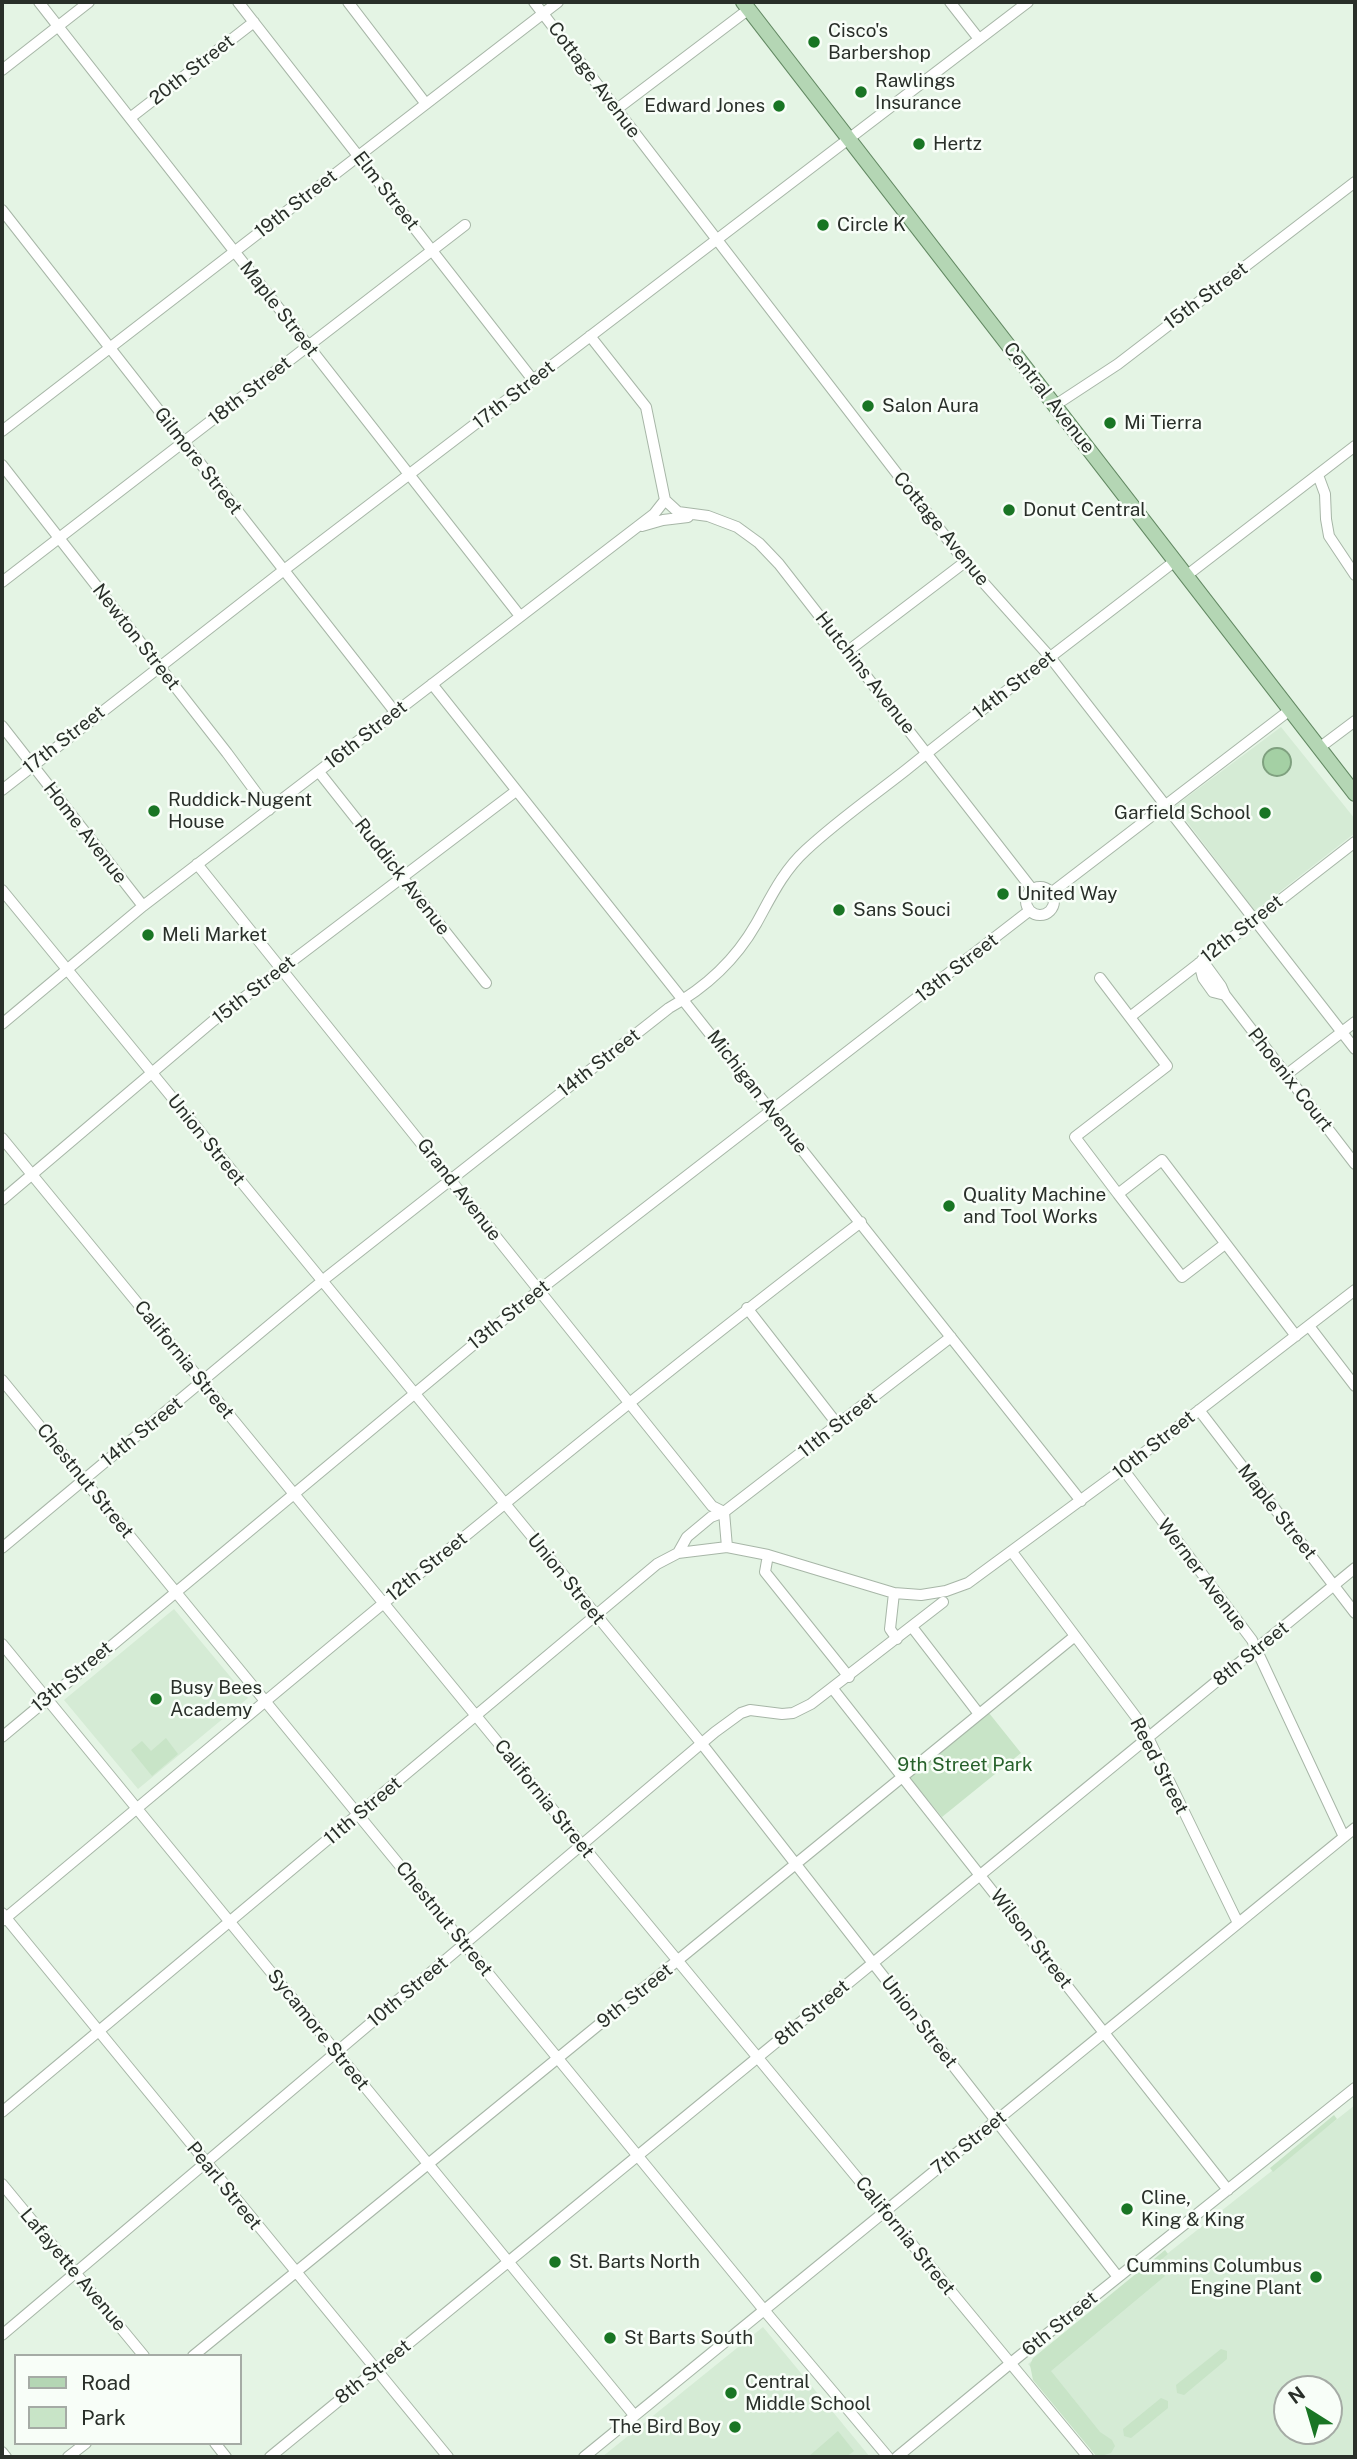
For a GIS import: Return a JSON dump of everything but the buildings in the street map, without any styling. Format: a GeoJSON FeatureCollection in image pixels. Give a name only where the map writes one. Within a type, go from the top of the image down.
{"type":"FeatureCollection","features":[{"type":"Feature","properties":{"kind":"main road","name":"Central Avenue"},"geometry":{"type":"LineString","coordinates":[[746,6],[1355,794]]}},
{"type":"Feature","properties":{"kind":"street","name":"Maple Street"},"geometry":{"type":"LineString","coordinates":[[39,2],[520,617]]}},
{"type":"Feature","properties":{"kind":"street"},"geometry":{"type":"LineString","coordinates":[[2,70],[89,2]]}},
{"type":"Feature","properties":{"kind":"street","name":"Elm Street"},"geometry":{"type":"LineString","coordinates":[[238,2],[533,380]]}},
{"type":"Feature","properties":{"kind":"street"},"geometry":{"type":"LineString","coordinates":[[348,2],[426,104]]}},
{"type":"Feature","properties":{"kind":"street","name":"Cottage Avenue"},"geometry":{"type":"LineString","coordinates":[[534,2],[965,562],[1050,657],[1355,1049]]}},
{"type":"Feature","properties":{"kind":"street","name":"19th Street"},"geometry":{"type":"LineString","coordinates":[[2,431],[558,2]]}},
{"type":"Feature","properties":{"kind":"street"},"geometry":{"type":"LineString","coordinates":[[950,2],[979,39]]}},
{"type":"Feature","properties":{"kind":"street","name":"17th Street"},"geometry":{"type":"LineString","coordinates":[[2,790],[284,570],[1028,2]]}},
{"type":"Feature","properties":{"kind":"street"},"geometry":{"type":"LineString","coordinates":[[617,110],[746,6]]}},
{"type":"Feature","properties":{"kind":"street","name":"20th Street"},"geometry":{"type":"LineString","coordinates":[[130,118],[254,22]]}},
{"type":"Feature","properties":{"kind":"street","name":"15th Street"},"geometry":{"type":"LineString","coordinates":[[1055,406],[1118,364],[1355,182]]}},
{"type":"Feature","properties":{"kind":"street","name":"Gilmore Street"},"geometry":{"type":"LineString","coordinates":[[2,210],[395,712]]}},
{"type":"Feature","properties":{"kind":"street","name":"18th Street"},"geometry":{"type":"LineString","coordinates":[[2,582],[465,225]]}},
{"type":"Feature","properties":{"kind":"street"},"geometry":{"type":"LineString","coordinates":[[590,336],[646,407],[665,500]]}},
{"type":"Feature","properties":{"kind":"street"},"geometry":{"type":"LineString","coordinates":[[1186,576],[1355,446]]}},
{"type":"Feature","properties":{"kind":"street","name":"Newton Street"},"geometry":{"type":"LineString","coordinates":[[2,465],[269,810]]}},
{"type":"Feature","properties":{"kind":"street"},"geometry":{"type":"LineString","coordinates":[[1318,475],[1325,494],[1329,536],[1355,575]]}},
{"type":"Feature","properties":{"kind":"street","name":"Hutchins Avenue"},"geometry":{"type":"LineString","coordinates":[[665,500],[678,512],[708,516],[737,527],[759,543],[779,564],[1032,889]]}},
{"type":"Feature","properties":{"kind":"street","name":"16th Street"},"geometry":{"type":"LineString","coordinates":[[2,1024],[143,906],[654,514],[665,500]]}},
{"type":"Feature","properties":{"kind":"street"},"geometry":{"type":"LineString","coordinates":[[636,528],[663,520],[708,516]]}},
{"type":"Feature","properties":{"kind":"street","name":"14th Street"},"geometry":{"type":"LineString","coordinates":[[2,1548],[450,1179],[669,1007],[684,1000],[722,968],[740,947],[788,868],[807,849],[927,752],[1175,561]]}},
{"type":"Feature","properties":{"kind":"street"},"geometry":{"type":"LineString","coordinates":[[848,651],[965,562]]}},
{"type":"Feature","properties":{"kind":"street","name":"Michigan Avenue"},"geometry":{"type":"LineString","coordinates":[[432,684],[1081,1501]]}},
{"type":"Feature","properties":{"kind":"street"},"geometry":{"type":"LineString","coordinates":[[1051,893],[1290,710]]}},
{"type":"Feature","properties":{"kind":"street"},"geometry":{"type":"LineString","coordinates":[[1319,748],[1355,721]]}},
{"type":"Feature","properties":{"kind":"street","name":"Home Avenue"},"geometry":{"type":"LineString","coordinates":[[2,726],[143,906]]}},
{"type":"Feature","properties":{"kind":"street","name":"Ruddick Avenue"},"geometry":{"type":"LineString","coordinates":[[318,772],[486,983]]}},
{"type":"Feature","properties":{"kind":"street","name":"15th Street"},"geometry":{"type":"LineString","coordinates":[[2,1200],[151,1073],[280,970],[516,791]]}},
{"type":"Feature","properties":{"kind":"street","name":"12th Street"},"geometry":{"type":"LineString","coordinates":[[1130,1017],[1355,842]]}},
{"type":"Feature","properties":{"kind":"street","name":"Grand Avenue"},"geometry":{"type":"LineString","coordinates":[[197,864],[712,1506],[724,1513]]}},
{"type":"Feature","properties":{"kind":"street"},"geometry":{"type":"LineString","coordinates":[[1041,887],[1051,893],[1054,904],[1050,912],[1042,916],[1029,911],[1026,902],[1032,889],[1041,887]]}},
{"type":"Feature","properties":{"kind":"street","name":"Union Street"},"geometry":{"type":"LineString","coordinates":[[2,890],[702,1744],[1118,2277]]}},
{"type":"Feature","properties":{"kind":"street","name":"13th Street"},"geometry":{"type":"LineString","coordinates":[[2,1737],[538,1291],[1029,911]]}},
{"type":"Feature","properties":{"kind":"street","name":"Phoenix Court"},"geometry":{"type":"LineString","coordinates":[[1201,962],[1203,978],[1213,992],[1225,995],[1355,1164]]}},
{"type":"Feature","properties":{"kind":"street"},"geometry":{"type":"LineString","coordinates":[[1100,978],[1167,1066],[1075,1137],[1182,1277],[1225,1244]]}},
{"type":"Feature","properties":{"kind":"street"},"geometry":{"type":"LineString","coordinates":[[1286,1075],[1355,1022]]}},
{"type":"Feature","properties":{"kind":"street","name":"California Street"},"geometry":{"type":"LineString","coordinates":[[2,1138],[1087,2457]]}},
{"type":"Feature","properties":{"kind":"street"},"geometry":{"type":"LineString","coordinates":[[1118,1194],[1162,1160],[1296,1336]]}},
{"type":"Feature","properties":{"kind":"street","name":"12th Street"},"geometry":{"type":"LineString","coordinates":[[3,1918],[504,1503],[747,1308],[861,1222]]}},
{"type":"Feature","properties":{"kind":"street","name":"10th Street"},"geometry":{"type":"LineString","coordinates":[[2,2335],[741,1713],[750,1710],[793,1713],[833,1689],[912,1627],[945,1596],[968,1583],[1081,1501],[1355,1290]]}},
{"type":"Feature","properties":{"kind":"street"},"geometry":{"type":"LineString","coordinates":[[747,1308],[838,1425]]}},
{"type":"Feature","properties":{"kind":"street"},"geometry":{"type":"LineString","coordinates":[[1309,1326],[1355,1386]]}},
{"type":"Feature","properties":{"kind":"street","name":"11th Street"},"geometry":{"type":"LineString","coordinates":[[2,2112],[657,1564],[678,1553],[687,1537],[711,1517],[724,1513],[951,1337]]}},
{"type":"Feature","properties":{"kind":"street","name":"Chestnut Street"},"geometry":{"type":"LineString","coordinates":[[2,1380],[764,2310],[888,2457]]}},
{"type":"Feature","properties":{"kind":"street","name":"Maple Street"},"geometry":{"type":"LineString","coordinates":[[1199,1410],[1355,1614]]}},
{"type":"Feature","properties":{"kind":"street","name":"Werner Avenue"},"geometry":{"type":"LineString","coordinates":[[1123,1469],[1251,1639],[1344,1837]]}},
{"type":"Feature","properties":{"kind":"street"},"geometry":{"type":"LineString","coordinates":[[724,1513],[727,1546]]}},
{"type":"Feature","properties":{"kind":"street"},"geometry":{"type":"LineString","coordinates":[[678,1553],[727,1546],[768,1555],[894,1593],[945,1596]]}},
{"type":"Feature","properties":{"kind":"street","name":"Reed Street"},"geometry":{"type":"LineString","coordinates":[[1012,1552],[1142,1726],[1238,1923]]}},
{"type":"Feature","properties":{"kind":"street"},"geometry":{"type":"LineString","coordinates":[[768,1555],[765,1572],[849,1677]]}},
{"type":"Feature","properties":{"kind":"street","name":"8th Street"},"geometry":{"type":"LineString","coordinates":[[270,2457],[1355,1569]]}},
{"type":"Feature","properties":{"kind":"street"},"geometry":{"type":"LineString","coordinates":[[894,1593],[890,1629],[897,1639]]}},
{"type":"Feature","properties":{"kind":"street"},"geometry":{"type":"LineString","coordinates":[[912,1627],[979,1714]]}},
{"type":"Feature","properties":{"kind":"street","name":"9th Street"},"geometry":{"type":"LineString","coordinates":[[195,2354],[1075,1636]]}},
{"type":"Feature","properties":{"kind":"street","name":"Sycamore Street"},"geometry":{"type":"LineString","coordinates":[[2,1644],[335,2053],[635,2415]]}},
{"type":"Feature","properties":{"kind":"street","name":"Wilson Street"},"geometry":{"type":"LineString","coordinates":[[833,1689],[1228,2190]]}},
{"type":"Feature","properties":{"kind":"street","name":"7th Street"},"geometry":{"type":"LineString","coordinates":[[584,2457],[1355,1828]]}},
{"type":"Feature","properties":{"kind":"street","name":"Pearl Street"},"geometry":{"type":"LineString","coordinates":[[3,1918],[99,2031],[447,2457]]}},
{"type":"Feature","properties":{"kind":"street","name":"6th Street"},"geometry":{"type":"LineString","coordinates":[[897,2457],[1355,2088]]}},
{"type":"Feature","properties":{"kind":"street","name":"Lafayette Avenue"},"geometry":{"type":"LineString","coordinates":[[2,2184],[142,2354]]}},
{"type":"Feature","properties":{"kind":"street"},"geometry":{"type":"LineString","coordinates":[[68,2457],[83,2445]]}},
{"type":"Feature","properties":{"kind":"street"},"geometry":{"type":"LineString","coordinates":[[2,2452],[6,2457]]}},
{"type":"Feature","properties":{"kind":"shaded area","name":"Garfield School"},"geometry":{"type":"Polygon","coordinates":[[[1281,727],[1355,819],[1355,833],[1255,911],[1175,806],[1281,727]]]}},
{"type":"Feature","properties":{"kind":"shaded area"},"geometry":{"type":"Polygon","coordinates":[[[1277,748],[1287,752],[1291,762],[1287,772],[1277,776],[1267,772],[1263,762],[1267,752],[1277,748]]]}},
{"type":"Feature","properties":{"kind":"shaded area","name":"Busy Bees Academy"},"geometry":{"type":"Polygon","coordinates":[[[174,1609],[248,1698],[138,1789],[64,1700],[174,1609]]]}},
{"type":"Feature","properties":{"kind":"shaded area"},"geometry":{"type":"Polygon","coordinates":[[[1355,2105],[1355,2457],[1105,2457],[1028,2364],[1355,2105]]]}},
{"type":"Feature","properties":{"kind":"shaded area"},"geometry":{"type":"Polygon","coordinates":[[[763,2327],[870,2457],[602,2457],[763,2327]]]}},
{"type":"Feature","properties":{"kind":"green space","name":"9th Street Park"},"geometry":{"type":"Polygon","coordinates":[[[989,1713],[1021,1753],[942,1817],[909,1777],[989,1713]]]}},
{"type":"Feature","properties":{"kind":"green space"},"geometry":{"type":"Polygon","coordinates":[[[166,1738],[178,1754],[152,1776],[131,1750],[142,1741],[151,1751],[166,1738]]]}},
{"type":"Feature","properties":{"kind":"green space"},"geometry":{"type":"Polygon","coordinates":[[[1334,2115],[1337,2119],[1273,2172],[1270,2168],[1334,2115]]]}},
{"type":"Feature","properties":{"kind":"green space"},"geometry":{"type":"Polygon","coordinates":[[[1165,2250],[1168,2254],[1156,2264],[1165,2276],[1051,2371],[1100,2432],[1112,2440],[1115,2446],[1111,2453],[1097,2457],[1033,2380],[1030,2365],[1033,2358],[1165,2250]]]}},
{"type":"Feature","properties":{"kind":"green space"},"geometry":{"type":"Polygon","coordinates":[[[1221,2349],[1227,2351],[1227,2359],[1184,2395],[1177,2393],[1176,2385],[1221,2349]]]}},
{"type":"Feature","properties":{"kind":"green space"},"geometry":{"type":"Polygon","coordinates":[[[1161,2398],[1168,2401],[1168,2408],[1131,2438],[1124,2436],[1123,2429],[1161,2398]]]}},
{"type":"Feature","properties":{"kind":"green space"},"geometry":{"type":"Polygon","coordinates":[[[838,2431],[854,2451],[846,2457],[808,2457],[838,2431]]]}},
{"type":"Feature","properties":{"kind":"place","name":"Cisco's Barbershop"},"geometry":{"type":"Point","coordinates":[814,42]}},
{"type":"Feature","properties":{"kind":"place","name":"Rawlings Insurance"},"geometry":{"type":"Point","coordinates":[861,92]}},
{"type":"Feature","properties":{"kind":"place","name":"Edward Jones"},"geometry":{"type":"Point","coordinates":[779,106]}},
{"type":"Feature","properties":{"kind":"place","name":"Hertz"},"geometry":{"type":"Point","coordinates":[919,144]}},
{"type":"Feature","properties":{"kind":"place","name":"Circle K"},"geometry":{"type":"Point","coordinates":[823,225]}},
{"type":"Feature","properties":{"kind":"place","name":"Salon Aura"},"geometry":{"type":"Point","coordinates":[868,406]}},
{"type":"Feature","properties":{"kind":"place","name":"Mi Tierra"},"geometry":{"type":"Point","coordinates":[1110,423]}},
{"type":"Feature","properties":{"kind":"place","name":"Donut Central"},"geometry":{"type":"Point","coordinates":[1009,510]}},
{"type":"Feature","properties":{"kind":"place","name":"Ruddick-Nugent House"},"geometry":{"type":"Point","coordinates":[154,811]}},
{"type":"Feature","properties":{"kind":"place","name":"Garfield School"},"geometry":{"type":"Point","coordinates":[1265,813]}},
{"type":"Feature","properties":{"kind":"place","name":"United Way"},"geometry":{"type":"Point","coordinates":[1003,894]}},
{"type":"Feature","properties":{"kind":"place","name":"Sans Souci"},"geometry":{"type":"Point","coordinates":[839,910]}},
{"type":"Feature","properties":{"kind":"place","name":"Meli Market"},"geometry":{"type":"Point","coordinates":[148,935]}},
{"type":"Feature","properties":{"kind":"place","name":"Quality Machine and Tool Works"},"geometry":{"type":"Point","coordinates":[949,1206]}},
{"type":"Feature","properties":{"kind":"place","name":"Busy Bees Academy"},"geometry":{"type":"Point","coordinates":[156,1699]}},
{"type":"Feature","properties":{"kind":"place","name":"Cline, King & King"},"geometry":{"type":"Point","coordinates":[1127,2209]}},
{"type":"Feature","properties":{"kind":"place","name":"St. Barts North"},"geometry":{"type":"Point","coordinates":[555,2262]}},
{"type":"Feature","properties":{"kind":"place","name":"Cummins Columbus Engine Plant"},"geometry":{"type":"Point","coordinates":[1316,2277]}},
{"type":"Feature","properties":{"kind":"place","name":"St Barts South"},"geometry":{"type":"Point","coordinates":[610,2338]}},
{"type":"Feature","properties":{"kind":"place","name":"Central Middle School"},"geometry":{"type":"Point","coordinates":[731,2393]}},
{"type":"Feature","properties":{"kind":"place","name":"The Bird Boy"},"geometry":{"type":"Point","coordinates":[735,2427]}}]}
